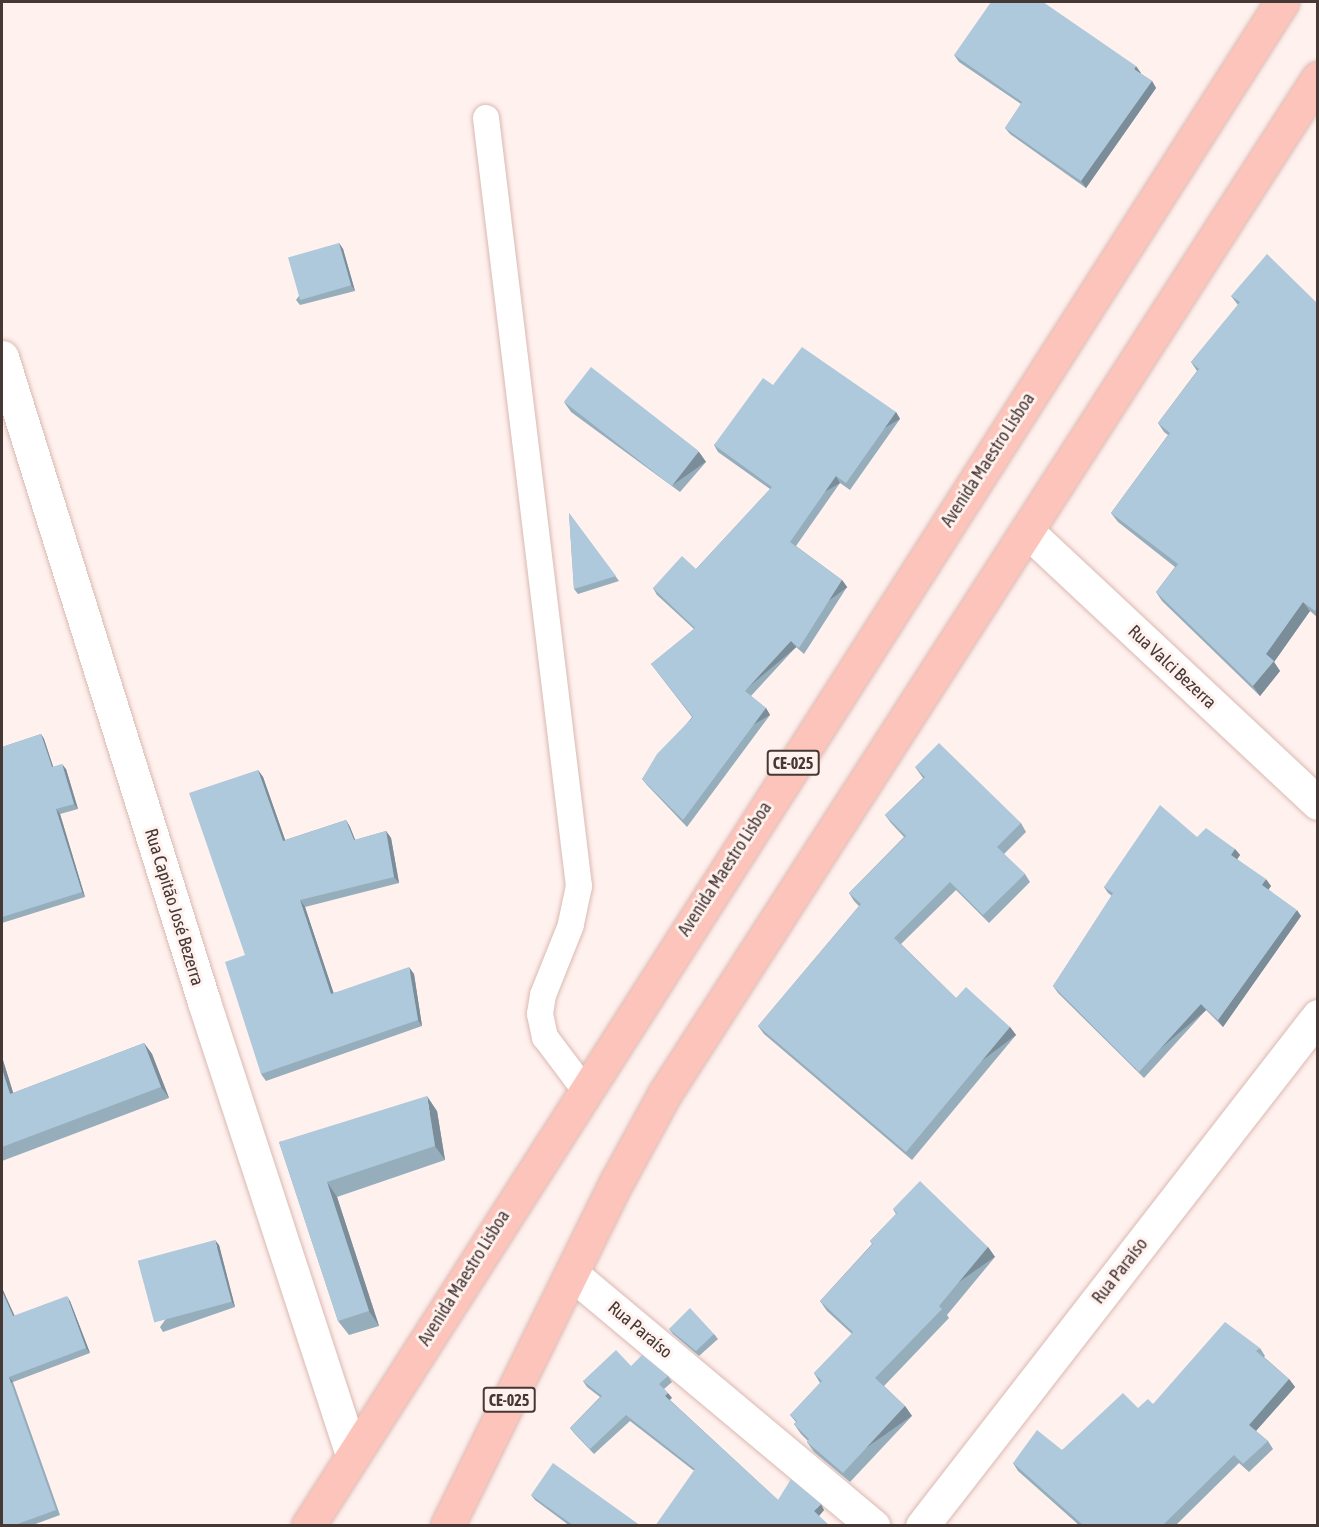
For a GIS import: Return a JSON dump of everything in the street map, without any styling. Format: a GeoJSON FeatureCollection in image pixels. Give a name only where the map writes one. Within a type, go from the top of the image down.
{"type":"FeatureCollection","features":[{"type":"Feature","properties":{"kind":"highway","name":"Avenida Maestro Lisboa"},"geometry":{"type":"LineString","coordinates":[[308,1526],[584,1089],[1282,2]]}},
{"type":"Feature","properties":{"kind":"highway","name":"CE-025"},"geometry":{"type":"LineString","coordinates":[[447,1526],[665,1093],[1317,78]]}},
{"type":"Feature","properties":{"kind":"street","name":"Rua Capitão José Bezerra"},"geometry":{"type":"LineString","coordinates":[[2,357],[200,990],[352,1455]]}},
{"type":"Feature","properties":{"kind":"street","name":"Rua Valci Bezerra"},"geometry":{"type":"LineString","coordinates":[[1027,531],[1317,803]]}},
{"type":"Feature","properties":{"kind":"street","name":"Rua Paraíso"},"geometry":{"type":"LineString","coordinates":[[922,1526],[1317,1016]]}},
{"type":"Feature","properties":{"kind":"street","name":"Rua Paraíso"},"geometry":{"type":"LineString","coordinates":[[572,1274],[873,1526]]}},
{"type":"Feature","properties":{"kind":"lane"},"geometry":{"type":"LineString","coordinates":[[486,117],[579,886],[571,925],[543,995],[540,1014],[545,1037],[584,1089]]}},
{"type":"Feature","properties":{"kind":"building"},"geometry":{"type":"Polygon","coordinates":[[[991,2],[1043,2],[1136,66],[1134,69],[1152,81],[1081,181],[1005,128],[1022,102],[954,55],[991,2]]]}},
{"type":"Feature","properties":{"kind":"building"},"geometry":{"type":"Polygon","coordinates":[[[339,243],[351,285],[300,300],[288,258],[339,243]]]}},
{"type":"Feature","properties":{"kind":"building"},"geometry":{"type":"Polygon","coordinates":[[[1267,254],[1317,303],[1317,608],[1315,611],[1303,602],[1266,654],[1274,661],[1253,686],[1156,592],[1178,564],[1111,513],[1170,433],[1158,423],[1199,369],[1191,362],[1240,302],[1231,296],[1267,254]]]}},
{"type":"Feature","properties":{"kind":"building"},"geometry":{"type":"Polygon","coordinates":[[[802,347],[896,412],[846,483],[836,476],[790,542],[842,580],[799,648],[791,641],[745,691],[766,708],[683,820],[642,779],[657,754],[693,717],[651,664],[695,628],[653,588],[682,556],[696,569],[772,487],[714,445],[763,378],[773,385],[802,347]]]}},
{"type":"Feature","properties":{"kind":"building"},"geometry":{"type":"Polygon","coordinates":[[[591,367],[699,451],[672,486],[564,402],[591,367]]]}},
{"type":"Feature","properties":{"kind":"building"},"geometry":{"type":"Polygon","coordinates":[[[569,513],[616,576],[574,589],[569,513]]]}},
{"type":"Feature","properties":{"kind":"building"},"geometry":{"type":"Polygon","coordinates":[[[41,734],[52,767],[62,764],[74,804],[56,809],[82,892],[2,917],[2,747],[41,734]]]}},
{"type":"Feature","properties":{"kind":"building"},"geometry":{"type":"Polygon","coordinates":[[[939,743],[1021,823],[997,847],[1025,874],[983,915],[950,882],[894,938],[956,998],[966,987],[1010,1027],[906,1152],[758,1026],[861,904],[849,893],[906,836],[885,815],[925,777],[915,767],[939,743]]]}},
{"type":"Feature","properties":{"kind":"building"},"geometry":{"type":"Polygon","coordinates":[[[258,770],[283,841],[346,820],[354,840],[386,831],[394,877],[300,900],[331,994],[409,967],[418,1020],[261,1074],[225,962],[245,955],[189,793],[258,770]]]}},
{"type":"Feature","properties":{"kind":"building"},"geometry":{"type":"Polygon","coordinates":[[[1160,805],[1197,837],[1206,828],[1235,849],[1231,855],[1266,879],[1262,885],[1297,910],[1218,1020],[1201,1004],[1139,1072],[1053,986],[1113,893],[1104,887],[1160,805]]]}},
{"type":"Feature","properties":{"kind":"building"},"geometry":{"type":"Polygon","coordinates":[[[144,1043],[161,1087],[2,1147],[2,1069],[10,1094],[144,1043]]]}},
{"type":"Feature","properties":{"kind":"building"},"geometry":{"type":"Polygon","coordinates":[[[427,1096],[435,1146],[327,1182],[369,1311],[338,1321],[279,1142],[427,1096]]]}},
{"type":"Feature","properties":{"kind":"building"},"geometry":{"type":"Polygon","coordinates":[[[920,1181],[988,1247],[939,1306],[942,1309],[875,1378],[905,1406],[843,1473],[807,1442],[809,1439],[794,1424],[797,1421],[790,1415],[822,1381],[814,1373],[853,1332],[820,1301],[873,1244],[870,1241],[897,1213],[893,1209],[920,1181]]]}},
{"type":"Feature","properties":{"kind":"building"},"geometry":{"type":"Polygon","coordinates":[[[215,1240],[232,1302],[154,1323],[138,1261],[215,1240]]]}},
{"type":"Feature","properties":{"kind":"building"},"geometry":{"type":"Polygon","coordinates":[[[2,1291],[13,1316],[67,1296],[86,1348],[9,1377],[56,1510],[12,1526],[2,1526],[2,1291]]]}},
{"type":"Feature","properties":{"kind":"building"},"geometry":{"type":"Polygon","coordinates":[[[690,1308],[714,1334],[696,1351],[669,1329],[690,1308]]]}},
{"type":"Feature","properties":{"kind":"building"},"geometry":{"type":"Polygon","coordinates":[[[1225,1322],[1260,1348],[1256,1351],[1289,1379],[1249,1425],[1268,1441],[1243,1464],[1234,1455],[1162,1526],[1084,1526],[1013,1463],[1037,1430],[1062,1450],[1123,1393],[1138,1408],[1148,1399],[1153,1404],[1225,1322]]]}},
{"type":"Feature","properties":{"kind":"building"},"geometry":{"type":"Polygon","coordinates":[[[616,1350],[631,1366],[642,1355],[668,1376],[659,1384],[668,1393],[665,1396],[778,1500],[791,1479],[821,1504],[814,1511],[830,1526],[655,1526],[695,1469],[626,1415],[590,1449],[570,1428],[602,1396],[583,1381],[616,1350]]]}},
{"type":"Feature","properties":{"kind":"building"},"geometry":{"type":"Polygon","coordinates":[[[553,1463],[641,1526],[574,1526],[531,1495],[553,1463]]]}}]}
